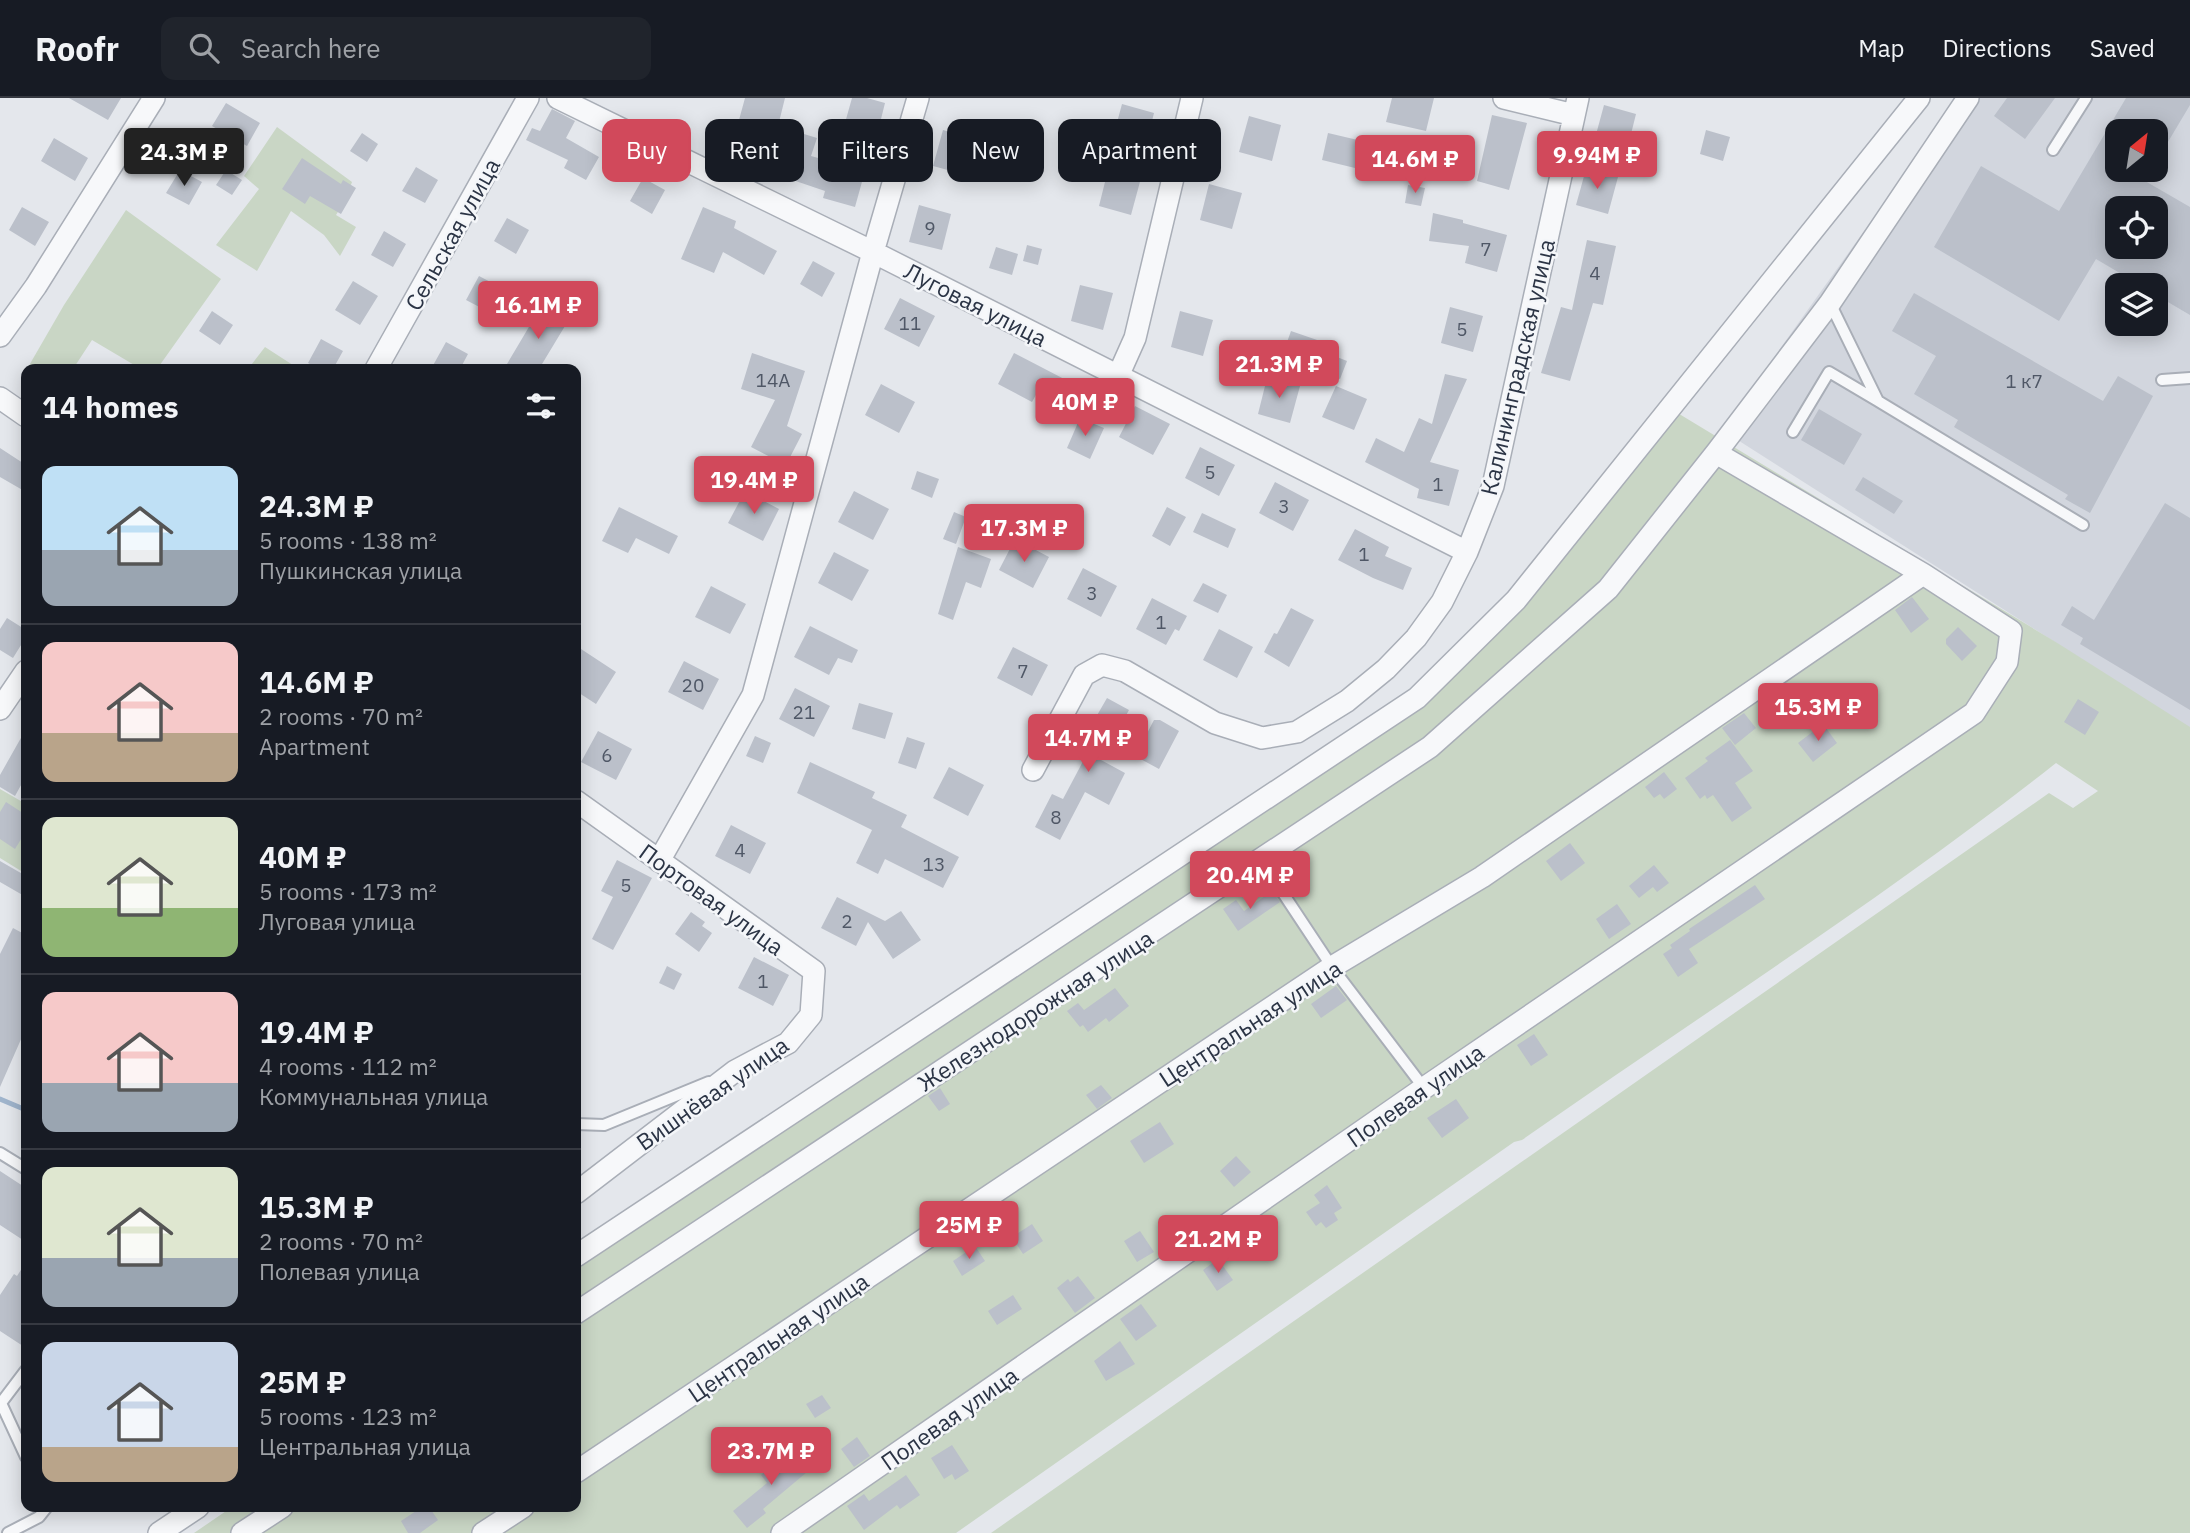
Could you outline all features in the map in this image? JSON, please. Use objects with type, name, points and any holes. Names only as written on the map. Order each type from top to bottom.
[{"type":"street","points":[[0,336],[36,286],[154,98]]},
{"type":"street","name":"Сельская улица","points":[[379,364],[528,98]]},
{"type":"street","name":"Луговая улица","points":[[558,98],[873,252],[1467,552]]},
{"type":"street","points":[[659,861],[753,695],[873,252],[918,98]]},
{"type":"street","points":[[1118,376],[1135,338],[1192,98]]},
{"type":"street","points":[[1504,98],[1576,107]]},
{"type":"street","points":[[581,1253],[1417,698],[1516,600],[1919,98]]},
{"type":"street","name":"Железнодорожная улица","points":[[581,1310],[1430,747],[1516,673],[1608,589],[1716,453],[1830,303],[1968,98]]},
{"type":"street","name":"Калининградская улица","points":[[1033,770],[1084,675],[1102,665],[1125,671],[1215,723],[1262,738],[1297,732],[1348,701],[1386,669],[1416,638],[1442,602],[1467,552],[1493,486],[1576,107]]},
{"type":"street","points":[[0,398],[21,413]]},
{"type":"street","points":[[1716,453],[1923,574]]},
{"type":"street","name":"Полевая улица","points":[[782,1533],[1424,1088],[1974,713],[2007,662],[2011,631],[1923,574]]},
{"type":"street","name":"Центральная улица","points":[[581,1469],[1332,967],[1482,877],[1923,574]]},
{"type":"street","points":[[0,709],[21,678]]},
{"type":"street","name":"Портовая улица","points":[[581,805],[814,971],[811,1015]]},
{"type":"street","name":"Вишнёвая улица","points":[[581,1189],[734,1072],[788,1043],[811,1015]]},
{"type":"street","points":[[159,1533],[190,1512]]},
{"type":"street","points":[[242,1533],[274,1512]]},
{"type":"street","points":[[484,1533],[516,1512]]},
{"type":"lane","points":[[2053,150],[2086,98]]},
{"type":"lane","points":[[1830,303],[1878,401]]},
{"type":"lane","points":[[1793,432],[1829,372],[2083,525]]},
{"type":"lane","points":[[2162,380],[2190,378]]},
{"type":"lane","points":[[1261,860],[1332,967],[1424,1088]]},
{"type":"lane","points":[[581,1124],[604,1125],[734,1072]]},
{"type":"lane","points":[[0,1153],[21,1166]]},
{"type":"lane","points":[[21,1377],[1,1403],[21,1446]]},
{"type":"lane","points":[[8,1533],[39,1517],[43,1512]]},
{"type":"shaded area","points":[[1959,98],[2190,98],[2190,728],[1722,430]]},
{"type":"green space","points":[[277,127],[352,182],[336,215],[356,227],[340,256],[324,235],[291,211],[257,271],[216,245],[259,189],[244,176]]},
{"type":"green space","points":[[126,210],[221,279],[161,364],[133,364],[92,340],[76,364],[30,364],[64,305]]},
{"type":"green space","points":[[265,347],[291,364],[252,364]]},
{"type":"green space","points":[[1671,409],[2059,644],[2190,727],[2190,1533],[991,1533],[2049,793],[2073,808],[2098,791],[2056,763],[1859,909],[1522,1140],[1514,1142],[956,1533],[194,1533],[225,1512],[581,1512],[581,1260],[1369,724],[1444,662],[1528,579]]},
{"type":"green space","points":[[0,789],[21,801],[21,871],[0,858]]},
{"type":"building","points":[[69,98],[121,98],[108,120]]},
{"type":"building","points":[[745,98],[785,98],[780,119],[739,119]]},
{"type":"building","points":[[852,98],[867,98],[885,103],[881,119],[846,119]]},
{"type":"building","points":[[1392,98],[1434,98],[1426,131],[1386,122]]},
{"type":"building","points":[[2007,98],[2055,98],[2025,139],[1994,116]]},
{"type":"building","points":[[2126,98],[2190,98],[2190,105],[2168,142],[2168,119],[2114,119]]},
{"type":"building","points":[[226,103],[260,123],[247,146],[212,126]]},
{"type":"building","points":[[1122,104],[1154,113],[1152,119],[1118,119]]},
{"type":"building","points":[[1604,105],[1636,114],[1627,150],[1594,142]]},
{"type":"building","points":[[552,109],[575,121],[566,138],[599,157],[586,180],[564,168],[568,160],[526,140],[532,128],[540,131]]},
{"type":"building","points":[[1492,115],[1527,123],[1509,190],[1477,181]]},
{"type":"building","points":[[1249,116],[1281,125],[1272,161],[1239,152]]},
{"type":"building","points":[[167,130],[186,142],[179,154],[160,142]]},
{"type":"building","points":[[943,130],[947,131],[947,170],[933,166]]},
{"type":"building","points":[[1706,130],[1730,137],[1723,161],[1700,154]]},
{"type":"building","points":[[362,133],[378,144],[367,162],[350,151]]},
{"type":"building","points":[[1328,133],[1362,141],[1355,168],[1322,160]]},
{"type":"building","points":[[2105,133],[2105,182],[2147,182],[2190,207],[2190,315],[2168,302],[2168,273],[2120,273],[2096,259],[2059,321],[1934,247],[1981,166],[2059,211]]},
{"type":"building","points":[[804,134],[817,138],[811,156],[818,158],[818,182],[862,182],[855,207],[823,198],[825,191],[799,182],[804,182]]},
{"type":"building","points":[[54,138],[88,158],[75,181],[41,161]]},
{"type":"building","points":[[1632,151],[1650,158],[1645,174],[1626,167]]},
{"type":"building","points":[[302,158],[341,184],[343,180],[356,188],[341,214],[310,196],[305,204],[282,189]]},
{"type":"building","points":[[416,167],[438,180],[425,203],[402,191]]},
{"type":"building","points":[[1586,169],[1618,177],[1608,214],[1576,205]]},
{"type":"building","points":[[180,170],[202,182],[189,205],[166,193]]},
{"type":"building","points":[[226,170],[242,180],[232,195],[216,185]]},
{"type":"building","points":[[641,182],[650,182],[665,190],[652,214],[630,201]]},
{"type":"building","points":[[1105,182],[1140,182],[1131,215],[1099,206]]},
{"type":"building","points":[[1209,184],[1242,193],[1232,229],[1200,220]]},
{"type":"building","points":[[1408,185],[1425,188],[1421,206],[1405,203]]},
{"type":"building","points":[[919,205],[951,214],[942,250],[909,242]]},
{"type":"building","points":[[22,207],[49,222],[35,246],[9,230]]},
{"type":"building","points":[[703,207],[736,221],[734,228],[777,251],[764,275],[723,252],[714,273],[681,259]]},
{"type":"building","points":[[1433,213],[1507,235],[1497,272],[1465,263],[1469,246],[1429,241]]},
{"type":"building","points":[[507,218],[529,230],[516,254],[494,241]]},
{"type":"building","points":[[384,231],[406,244],[393,267],[371,255]]},
{"type":"building","points":[[1587,240],[1616,246],[1603,305],[1593,303],[1570,381],[1541,373],[1561,307],[1572,310]]},
{"type":"building","points":[[1027,245],[1042,249],[1038,265],[1023,261]]},
{"type":"building","points":[[996,247],[1018,254],[1012,275],[989,268]]},
{"type":"building","points":[[813,261],[835,273],[822,297],[800,284]]},
{"type":"building","points":[[479,276],[502,288],[489,312],[466,300]]},
{"type":"building","points":[[353,281],[378,296],[360,325],[335,310]]},
{"type":"building","points":[[1080,285],[1113,293],[1103,330],[1071,321]]},
{"type":"building","points":[[1914,293],[2103,401],[2118,376],[2153,396],[2090,513],[2065,499],[2068,495],[1954,427],[1958,420],[1914,394],[1936,356],[1892,331]]},
{"type":"building","points":[[900,298],[935,316],[919,347],[884,329]]},
{"type":"building","points":[[542,305],[568,321],[542,364],[507,364]]},
{"type":"building","points":[[1450,307],[1483,316],[1473,352],[1441,343]]},
{"type":"building","points":[[212,311],[233,325],[220,345],[199,331]]},
{"type":"building","points":[[1180,311],[1213,320],[1203,356],[1171,347]]},
{"type":"building","points":[[1291,331],[1320,341],[1316,355],[1286,345]]},
{"type":"building","points":[[321,339],[343,351],[336,364],[308,363]]},
{"type":"building","points":[[446,342],[468,354],[463,364],[434,364]]},
{"type":"building","points":[[752,353],[805,371],[787,426],[802,434],[786,465],[751,447],[775,400],[741,389]]},
{"type":"building","points":[[1014,353],[1093,391],[1082,414],[1037,393],[1032,402],[998,384]]},
{"type":"building","points":[[1327,353],[1347,361],[1340,379],[1320,370]]},
{"type":"building","points":[[1445,374],[1467,379],[1430,462],[1459,470],[1449,506],[1417,498],[1419,489],[1365,462],[1376,438],[1404,452],[1419,418],[1432,424]]},
{"type":"building","points":[[1267,378],[1300,386],[1290,423],[1258,414]]},
{"type":"building","points":[[881,384],[915,402],[899,433],[865,415]]},
{"type":"building","points":[[1336,386],[1367,399],[1354,430],[1322,417]]},
{"type":"building","points":[[1135,406],[1170,424],[1153,455],[1119,437]]},
{"type":"building","points":[[1819,409],[1862,434],[1844,465],[1801,440]]},
{"type":"building","points":[[1080,418],[1104,428],[1090,459],[1067,448]]},
{"type":"building","points":[[1200,447],[1235,465],[1219,496],[1185,478]]},
{"type":"building","points":[[0,448],[21,462],[21,489],[0,477]]},
{"type":"building","points":[[917,471],[939,479],[932,498],[911,489]]},
{"type":"building","points":[[1863,477],[1903,501],[1894,514],[1855,490]]},
{"type":"building","points":[[1275,482],[1309,500],[1293,531],[1259,513]]},
{"type":"building","points":[[745,491],[779,509],[763,541],[728,523]]},
{"type":"building","points":[[854,491],[889,509],[873,540],[838,522]]},
{"type":"building","points":[[2165,503],[2190,518],[2190,710],[2080,644],[2083,638],[2061,625],[2072,606],[2094,620]]},
{"type":"building","points":[[619,507],[678,536],[669,554],[636,538],[628,553],[602,541]]},
{"type":"building","points":[[1167,507],[1186,517],[1170,546],[1152,536]]},
{"type":"building","points":[[954,512],[966,517],[956,544],[943,539]]},
{"type":"building","points":[[1202,513],[1236,529],[1228,548],[1193,532]]},
{"type":"building","points":[[1355,529],[1389,547],[1385,556],[1412,568],[1403,590],[1338,560]]},
{"type":"building","points":[[1015,539],[1049,557],[1033,588],[999,570]]},
{"type":"building","points":[[958,547],[991,559],[981,588],[966,582],[953,620],[938,614]]},
{"type":"building","points":[[834,552],[869,570],[852,601],[818,583]]},
{"type":"building","points":[[1083,568],[1117,586],[1101,617],[1067,599]]},
{"type":"building","points":[[1203,583],[1227,595],[1218,613],[1193,601]]},
{"type":"building","points":[[711,586],[746,604],[730,634],[695,617]]},
{"type":"building","points":[[1912,597],[1929,619],[1911,633],[1895,610]]},
{"type":"building","points":[[1152,598],[1187,616],[1179,631],[1175,629],[1166,645],[1136,629]]},
{"type":"building","points":[[1291,608],[1314,620],[1289,667],[1264,652]]},
{"type":"building","points":[[7,618],[21,627],[21,645],[13,658],[0,650],[0,629]]},
{"type":"building","points":[[810,626],[858,650],[852,663],[838,658],[829,675],[794,657]]},
{"type":"building","points":[[1958,627],[1977,646],[1962,661],[1946,644],[1946,639]]},
{"type":"building","points":[[1219,629],[1253,647],[1237,678],[1203,660]]},
{"type":"building","points":[[1013,647],[1048,665],[1032,696],[997,678]]},
{"type":"building","points":[[581,649],[616,672],[596,704],[581,694]]},
{"type":"building","points":[[684,661],[719,679],[703,710],[668,692]]},
{"type":"building","points":[[795,688],[830,706],[814,737],[779,719]]},
{"type":"building","points":[[1107,698],[1129,710],[1101,760],[1125,773],[1109,805],[1085,792],[1060,840],[1035,827],[1052,794],[1063,799],[1097,735],[1088,731]]},
{"type":"building","points":[[2078,699],[2099,712],[2085,735],[2064,722]]},
{"type":"building","points":[[859,703],[893,713],[885,739],[852,729]]},
{"type":"building","points":[[1744,713],[1756,728],[1735,745],[1722,728]]},
{"type":"building","points":[[1154,720],[1160,720],[1179,731],[1159,769],[1135,756]]},
{"type":"building","points":[[1823,724],[1837,743],[1813,762],[1798,743]]},
{"type":"building","points":[[598,731],[632,749],[616,780],[581,762]]},
{"type":"building","points":[[755,736],[771,743],[763,763],[746,756]]},
{"type":"building","points":[[907,737],[925,743],[916,769],[898,763]]},
{"type":"building","points":[[21,738],[21,785],[15,796],[0,787],[0,775]]},
{"type":"building","points":[[1730,740],[1753,771],[1735,783],[1752,808],[1732,822],[1713,795],[1707,799],[1705,795],[1700,799],[1685,778],[1708,761],[1705,758]]},
{"type":"building","points":[[810,762],[875,792],[872,798],[907,815],[901,827],[959,857],[943,888],[885,859],[878,874],[856,863],[872,830],[797,793]]},
{"type":"building","points":[[949,767],[984,785],[968,816],[933,798]]},
{"type":"building","points":[[1664,772],[1677,789],[1664,799],[1660,794],[1654,798],[1645,787]]},
{"type":"building","points":[[6,802],[21,812],[21,839],[15,849],[0,839],[0,812]]},
{"type":"building","points":[[731,825],[766,843],[750,874],[715,856]]},
{"type":"building","points":[[1570,843],[1585,863],[1561,881],[1546,861]]},
{"type":"building","points":[[617,860],[652,878],[613,950],[592,939],[613,897],[601,891]]},
{"type":"building","points":[[0,861],[21,873],[21,894],[0,882]]},
{"type":"building","points":[[1654,865],[1669,883],[1657,892],[1653,887],[1639,898],[1629,886]]},
{"type":"building","points":[[1755,885],[1765,899],[1689,949],[1698,963],[1678,977],[1663,954],[1672,948],[1670,945],[1690,931],[1689,929]]},
{"type":"building","points":[[1272,891],[1280,902],[1238,931],[1223,909],[1236,900],[1244,911]]},
{"type":"building","points":[[837,897],[885,921],[901,911],[921,940],[893,959],[868,922],[856,946],[821,928]]},
{"type":"building","points":[[1617,904],[1631,924],[1609,939],[1596,919]]},
{"type":"building","points":[[691,912],[705,922],[702,926],[712,933],[699,952],[675,934]]},
{"type":"building","points":[[13,928],[21,932],[21,1039],[0,1087],[0,954]]},
{"type":"building","points":[[754,957],[789,975],[773,1006],[738,988]]},
{"type":"building","points":[[667,966],[682,974],[674,990],[659,983]]},
{"type":"building","points":[[1336,986],[1347,1000],[1321,1018],[1311,1004]]},
{"type":"building","points":[[1115,988],[1129,1006],[1109,1022],[1106,1018],[1088,1032],[1083,1025],[1080,1027],[1067,1011],[1078,1003],[1084,1010]]},
{"type":"building","points":[[1534,1034],[1548,1055],[1531,1066],[1517,1045]]},
{"type":"building","points":[[1101,1085],[1112,1098],[1097,1109],[1086,1095]]},
{"type":"building","points":[[940,1088],[950,1104],[939,1111],[928,1096]]},
{"type":"building","points":[[1456,1099],[1469,1118],[1442,1138],[1427,1118]]},
{"type":"building","points":[[1160,1122],[1174,1144],[1144,1163],[1130,1141]]},
{"type":"building","points":[[1236,1156],[1251,1172],[1234,1187],[1220,1171]]},
{"type":"building","points":[[0,1171],[21,1185],[21,1239],[0,1225]]},
{"type":"building","points":[[1327,1185],[1342,1208],[1334,1213],[1338,1220],[1326,1228],[1321,1222],[1316,1226],[1306,1212],[1320,1203],[1314,1195]]},
{"type":"building","points":[[1032,1224],[1043,1241],[1023,1254],[1012,1237]]},
{"type":"building","points":[[1140,1231],[1154,1252],[1137,1262],[1124,1241]]},
{"type":"building","points":[[975,1246],[985,1261],[962,1276],[953,1261]]},
{"type":"building","points":[[1218,1259],[1233,1280],[1217,1291],[1203,1270]]},
{"type":"building","points":[[21,1270],[21,1345],[0,1331],[0,1295],[14,1274],[17,1276]]},
{"type":"building","points":[[1078,1276],[1095,1298],[1075,1313],[1057,1288],[1068,1279],[1070,1282]]},
{"type":"building","points":[[1013,1295],[1022,1309],[997,1325],[988,1311]]},
{"type":"building","points":[[1141,1304],[1157,1326],[1136,1341],[1120,1319]]},
{"type":"building","points":[[1120,1341],[1135,1364],[1106,1381],[1094,1361]]},
{"type":"building","points":[[822,1395],[831,1408],[815,1418],[806,1404]]},
{"type":"building","points":[[857,1437],[870,1456],[854,1467],[841,1449]]},
{"type":"building","points":[[952,1445],[969,1471],[955,1480],[952,1474],[944,1479],[931,1458]]},
{"type":"building","points":[[787,1448],[807,1472],[763,1509],[766,1513],[747,1528],[733,1511],[767,1483],[761,1475],[772,1466],[769,1463]]},
{"type":"building","points":[[906,1475],[920,1495],[900,1509],[897,1505],[864,1530],[847,1506],[864,1494],[869,1501]]},
{"type":"building","points":[[414,1512],[432,1512],[438,1520],[420,1533],[408,1533],[401,1521]]},
{"type":"waterway","points":[[0,1099],[21,1108]]}]
